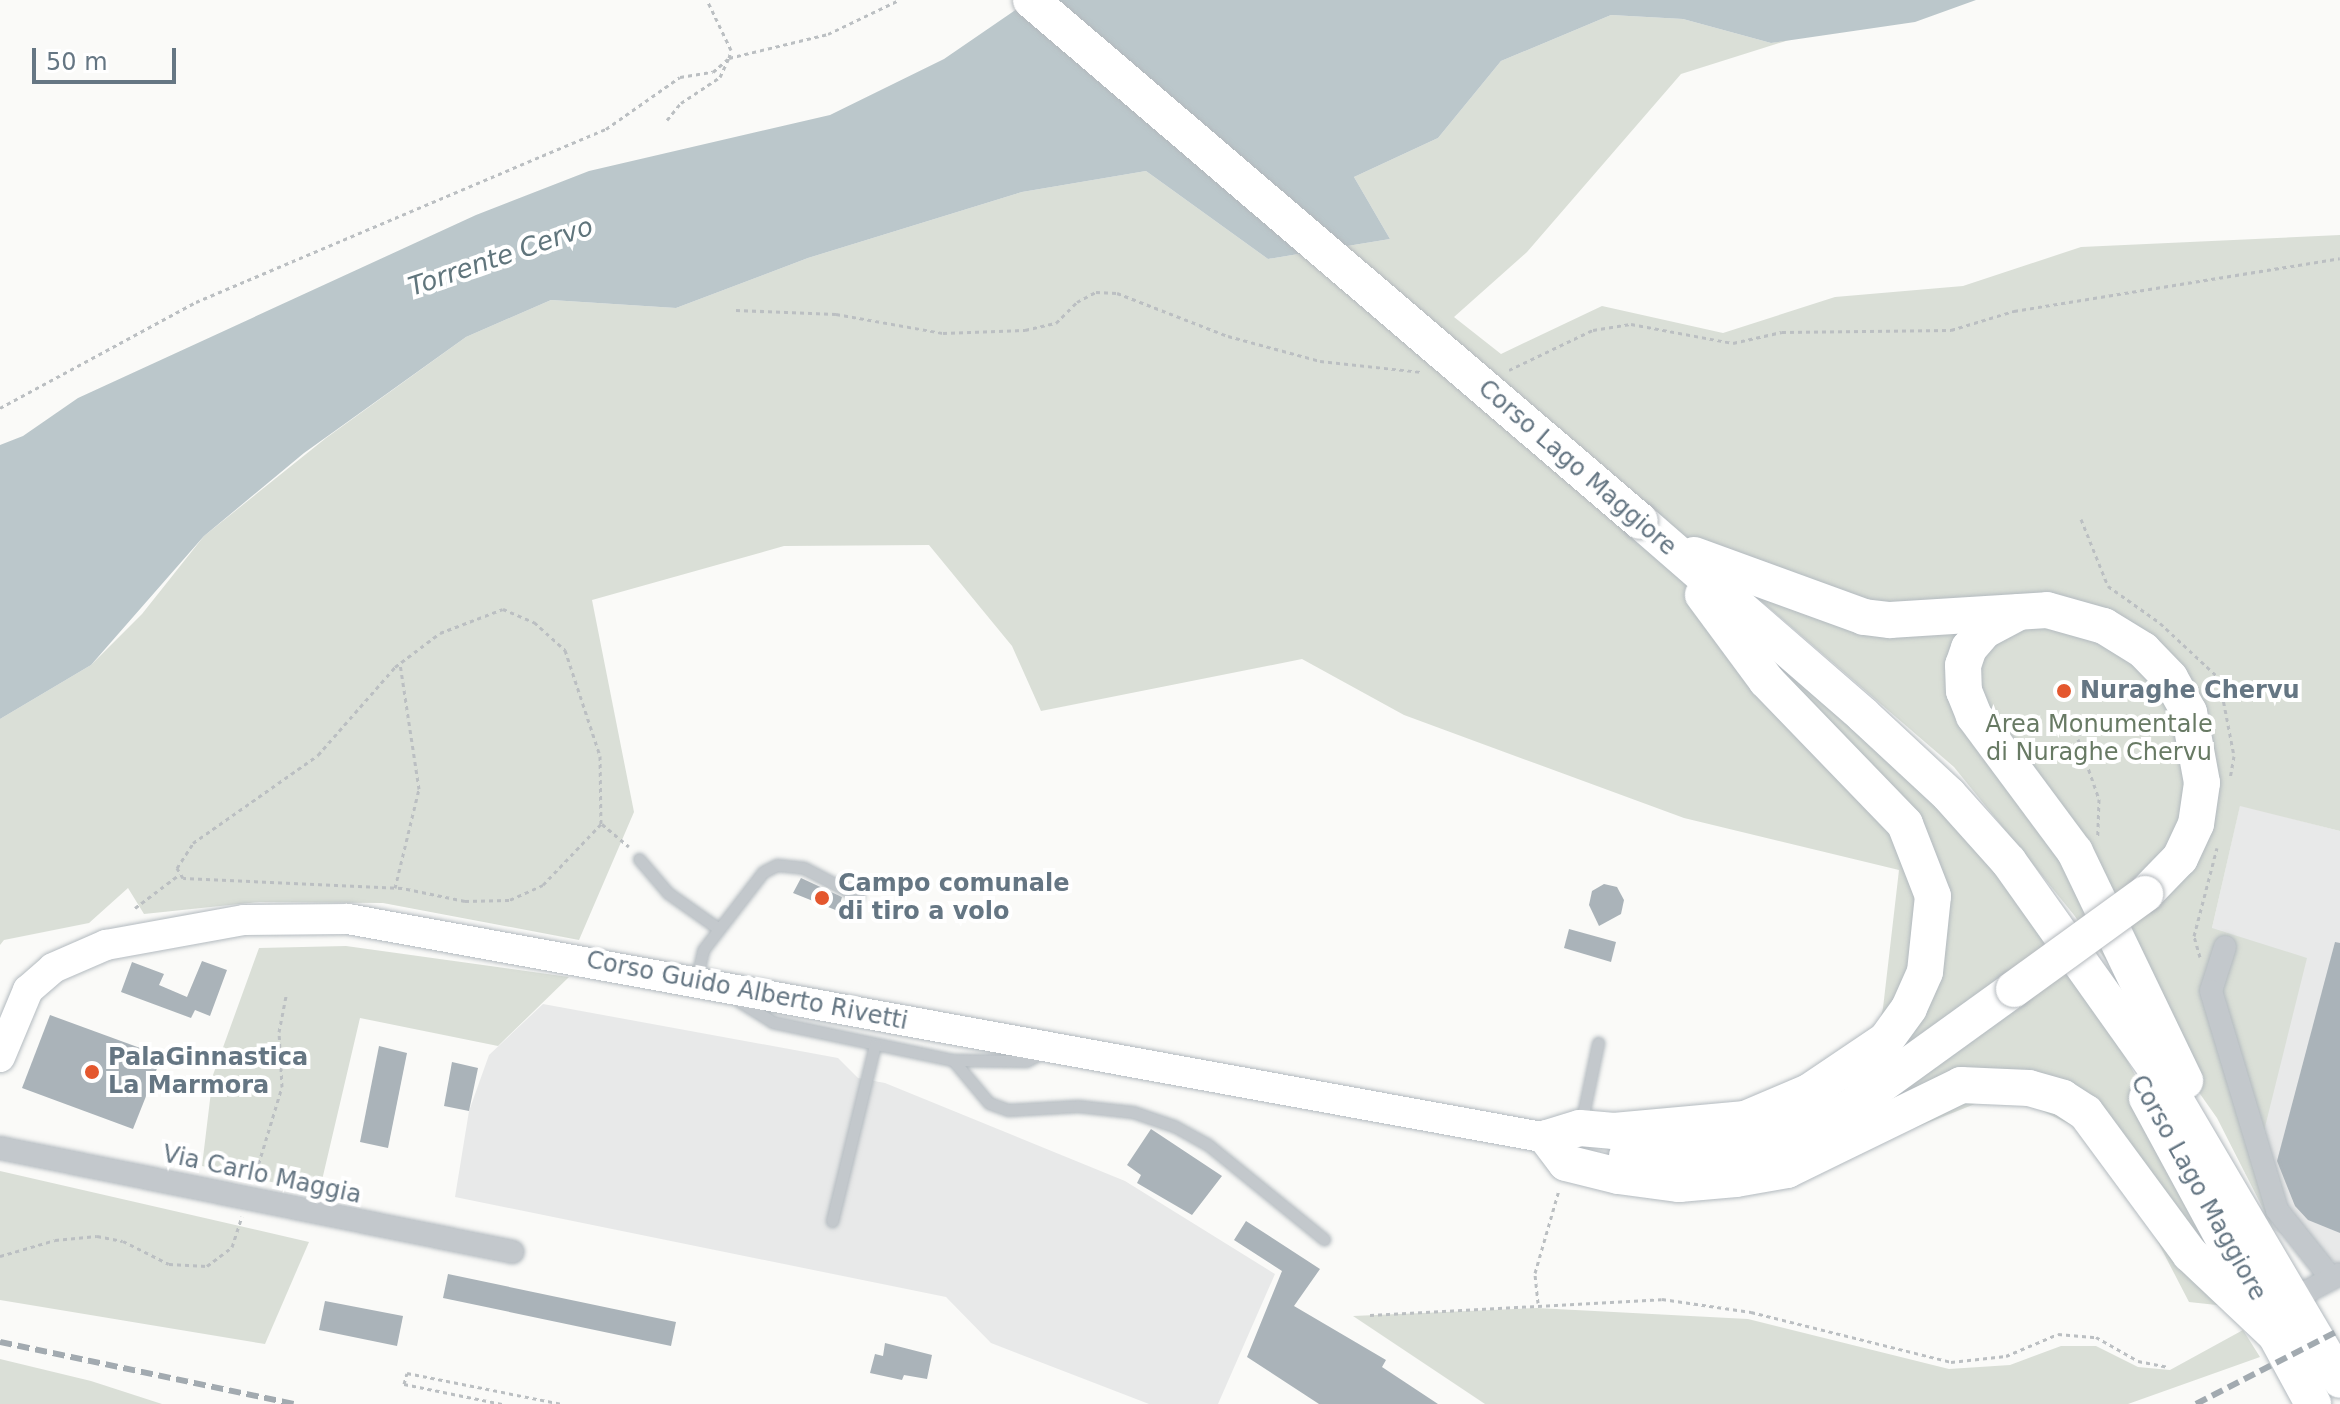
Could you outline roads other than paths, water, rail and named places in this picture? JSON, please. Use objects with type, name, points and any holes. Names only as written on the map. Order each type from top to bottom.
[{"type":"highway","name":"Corso Lago Maggiore","points":[[1031,0],[1661,540],[1949,795],[2009,862],[2088,969],[2230,1189],[2291,1300],[2340,1380]]},
{"type":"highway","points":[[1564,1143],[1638,1159],[1693,1158],[1752,1149],[1802,1133],[1849,1108],[2145,894],[2180,858],[2196,824],[2202,783],[2189,712],[2170,678],[2143,650],[2104,626],[2066,613],[2026,609],[1890,620],[1864,617],[1661,540]]},
{"type":"highway","points":[[1564,1143],[1614,1131],[1745,1119],[1809,1092],[1886,1040],[1909,1008],[1925,972],[1930,942],[1933,896],[1905,824],[1766,680],[1661,540]]},
{"type":"highway","points":[[2026,609],[1984,631],[1969,648],[1963,665],[1964,691],[1974,716],[2049,812],[2087,875],[2189,1089],[2230,1189]]},
{"type":"highway","name":"Corso Lago Maggiore","points":[[2088,969],[2143,1090],[2313,1404]]},
{"type":"highway","points":[[1564,1143],[1679,1184],[1736,1179],[1787,1170],[1961,1085],[2029,1088],[2063,1098],[2086,1113],[2190,1254],[2281,1340]]},
{"type":"main road","name":"Corso Guido Alberto Rivetti","points":[[0,1057],[28,990],[53,968],[106,945],[244,920],[348,919],[704,982],[1564,1143]]},
{"type":"street","points":[[2225,947],[2211,991],[2277,1210],[2336,1276],[2291,1300]]},
{"type":"street","name":"Via Carlo Maggia","points":[[0,1148],[513,1252]]},
{"type":"lane","points":[[639,859],[668,893],[719,929]]},
{"type":"lane","points":[[858,896],[804,868],[777,865],[763,872],[703,950],[704,982],[772,1022],[953,1060],[1026,1061],[1052,1048]]},
{"type":"lane","points":[[1564,1143],[1598,1043]]},
{"type":"lane","points":[[832,1221],[875,1045]]},
{"type":"lane","points":[[953,1060],[989,1103],[1008,1110],[1078,1106],[1133,1112],[1174,1126],[1207,1144],[1324,1239]]},
{"type":"water","name":"Torrente Cervo","points":[[1030,0],[1976,0],[1915,22],[1771,43],[1683,19],[1611,15],[1501,61],[1438,138],[1354,177],[1390,239],[1268,259],[1146,171],[1022,192],[808,258],[676,308],[551,300],[466,337],[304,453],[204,536],[91,665],[0,719],[0,445],[23,436],[78,398],[476,215],[589,171],[830,115],[944,59]]},
{"type":"railway","points":[[2196,1404],[2340,1330]]},
{"type":"railway","points":[[0,1342],[294,1404]]},
{"type":"place","name":"Nuraghe Chervu","points":[[2064,691]]},
{"type":"place","name":"Campo comunale di tiro a volo","points":[[822,898]]},
{"type":"place","name":"PalaGinnastica La Marmora","points":[[92,1072]]},
{"type":"park label","name":"Area Monumentale di Nuraghe Chervu","points":[[2099,739]]}]
